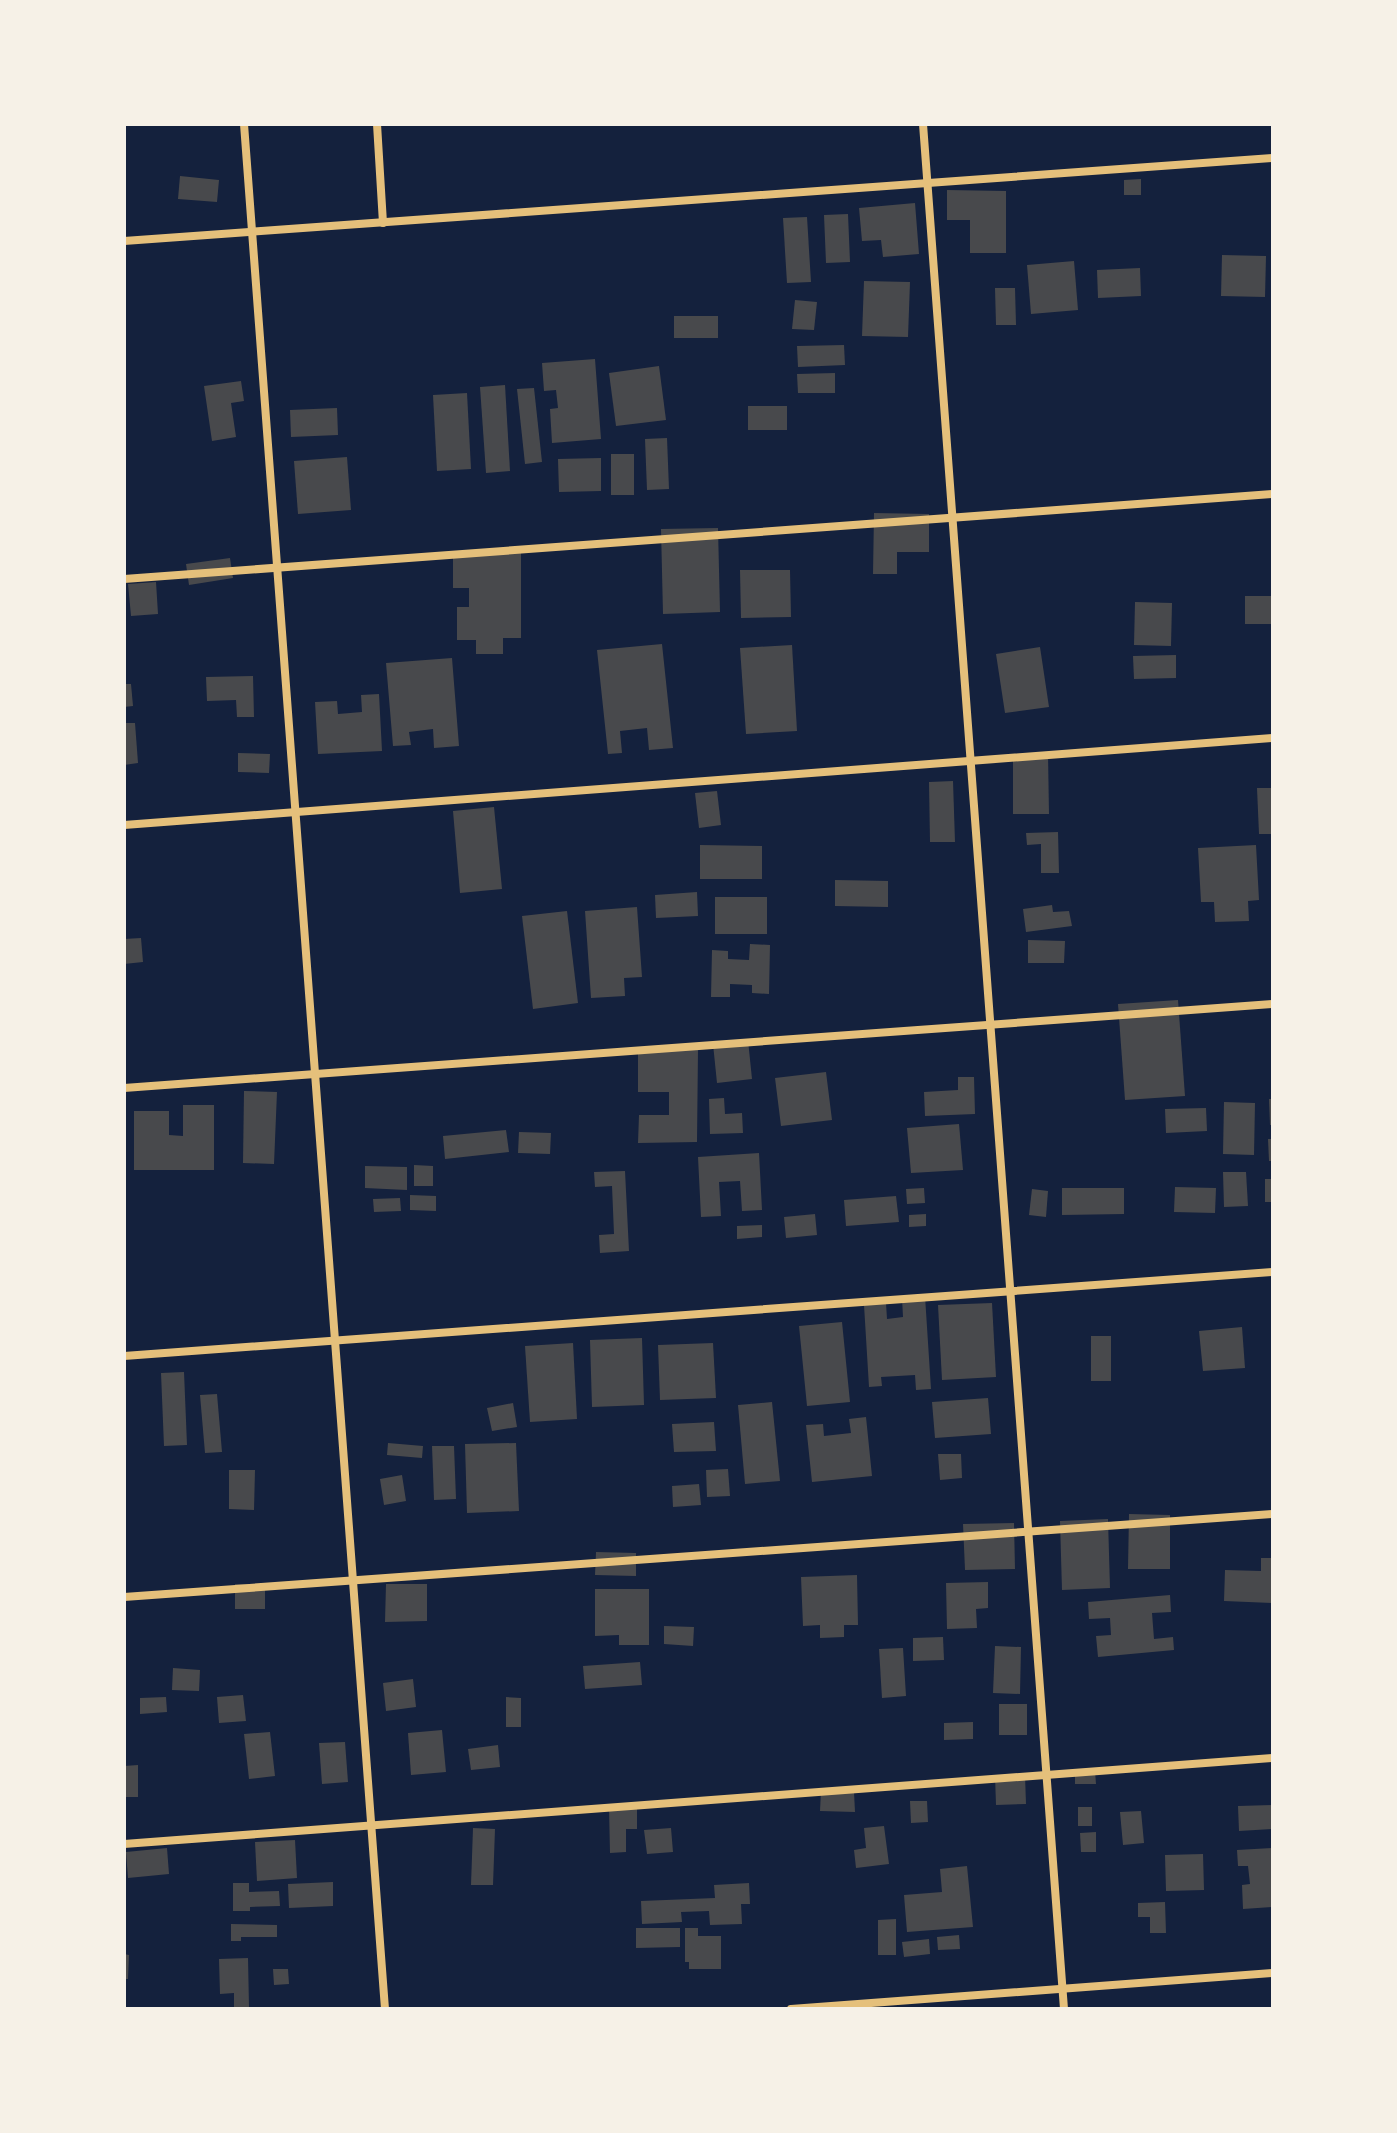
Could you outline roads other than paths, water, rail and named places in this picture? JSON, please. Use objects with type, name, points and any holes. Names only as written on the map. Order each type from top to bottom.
[{"type":"street","points":[[244,124],[385,2009]]},
{"type":"street","points":[[377,124],[383,223]]},
{"type":"street","points":[[923,124],[1064,2009]]},
{"type":"street","points":[[124,241],[1273,158]]},
{"type":"street","points":[[124,579],[1273,494]]},
{"type":"street","points":[[124,825],[1273,738]]},
{"type":"street","points":[[124,1088],[1273,1004]]},
{"type":"street","points":[[124,1356],[1273,1272]]},
{"type":"street","points":[[124,1597],[1273,1514]]},
{"type":"street","points":[[124,1844],[1273,1758]]},
{"type":"street","points":[[791,2009],[1273,1973]]}]
